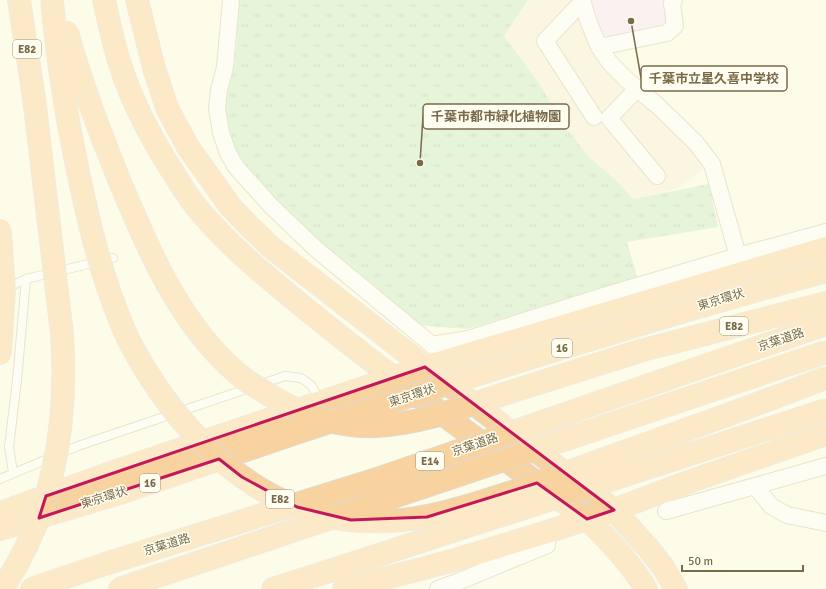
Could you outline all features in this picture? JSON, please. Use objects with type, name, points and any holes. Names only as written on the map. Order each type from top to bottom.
[{"type":"highway","name":"E82","points":[[2,589],[15,570],[30,542],[50,483],[60,434],[64,368],[62,334],[34,98],[19,0]]},
{"type":"highway","name":"E82","points":[[52,0],[56,41],[72,148],[105,282],[126,334],[149,375],[169,404],[202,443],[242,477],[268,493],[297,507],[326,516],[352,520],[389,521],[427,517],[481,502],[560,475],[826,378]]},
{"type":"highway","name":"E82","points":[[58,0],[75,62],[101,136],[146,245],[180,305],[198,332],[217,355],[238,374],[282,402],[302,412],[349,425],[374,426],[398,424],[448,414],[509,392],[643,350],[826,303]]},
{"type":"highway","points":[[104,0],[120,65],[141,117],[169,166],[197,208],[258,270],[393,378],[586,519],[608,539],[623,556],[646,589]]},
{"type":"highway","points":[[137,0],[154,68],[167,108],[188,147],[230,206],[272,248],[425,367],[614,510],[663,567],[676,589]]},
{"type":"highway","points":[[0,230],[4,290],[0,354]]},
{"type":"highway","points":[[0,514],[116,471],[425,367],[826,248]]},
{"type":"highway","name":"東京環状","points":[[0,529],[123,492],[299,432],[543,353],[826,270]]},
{"type":"highway","name":"京葉道路","points":[[31,589],[105,564],[377,479],[826,324]]},
{"type":"highway","name":"京葉道路","points":[[119,589],[826,352]]},
{"type":"highway","points":[[273,589],[826,410]]},
{"type":"highway","points":[[344,589],[455,560],[547,532],[614,510],[677,486],[826,434]]},
{"type":"street","points":[[231,0],[225,67],[219,90],[217,109],[221,133],[236,167],[271,206],[316,249],[432,345],[468,339],[603,296],[738,256],[826,232]]},
{"type":"street","points":[[600,47],[667,33],[675,26],[672,3],[674,0]]},
{"type":"street","points":[[582,1],[589,23],[610,64],[658,106],[696,143],[712,164],[738,256]]},
{"type":"street","points":[[582,1],[545,42],[594,117]]},
{"type":"street","points":[[637,89],[609,118],[657,176]]},
{"type":"street","points":[[802,238],[806,229],[826,221]]},
{"type":"street","points":[[425,367],[432,345]]},
{"type":"street","points":[[666,510],[826,466]]},
{"type":"street","points":[[755,486],[771,506],[787,515],[826,523]]},
{"type":"street","points":[[438,589],[461,585],[547,545],[547,532]]},
{"type":"lane","points":[[0,292],[26,279],[113,258]]},
{"type":"lane","points":[[13,472],[9,447],[17,380],[26,279]]},
{"type":"lane","points":[[0,479],[13,472],[78,446],[285,376],[301,378],[311,385],[322,402]]},
{"type":"highlighted area","points":[[425,367],[614,510],[587,519],[537,483],[427,517],[351,520],[297,507],[242,477],[219,459],[39,518],[46,496]]},
{"type":"shaded area","points":[[529,0],[573,0],[623,87],[680,137],[701,162],[704,168],[679,188],[633,199],[619,183],[590,158],[562,123],[541,86],[504,36]]},
{"type":"shaded area","points":[[587,0],[667,0],[670,17],[663,24],[608,38],[599,30]]},
{"type":"green space","points":[[239,0],[528,0],[504,36],[541,86],[562,123],[590,158],[619,183],[633,199],[709,184],[718,227],[627,242],[638,279],[467,329],[415,325],[303,227],[245,169],[226,126],[225,105],[235,62]]},
{"type":"place","name":"千葉市立星久喜中学校","points":[[631,21]]},
{"type":"place","name":"千葉市都市緑化植物園","points":[[420,163]]}]
